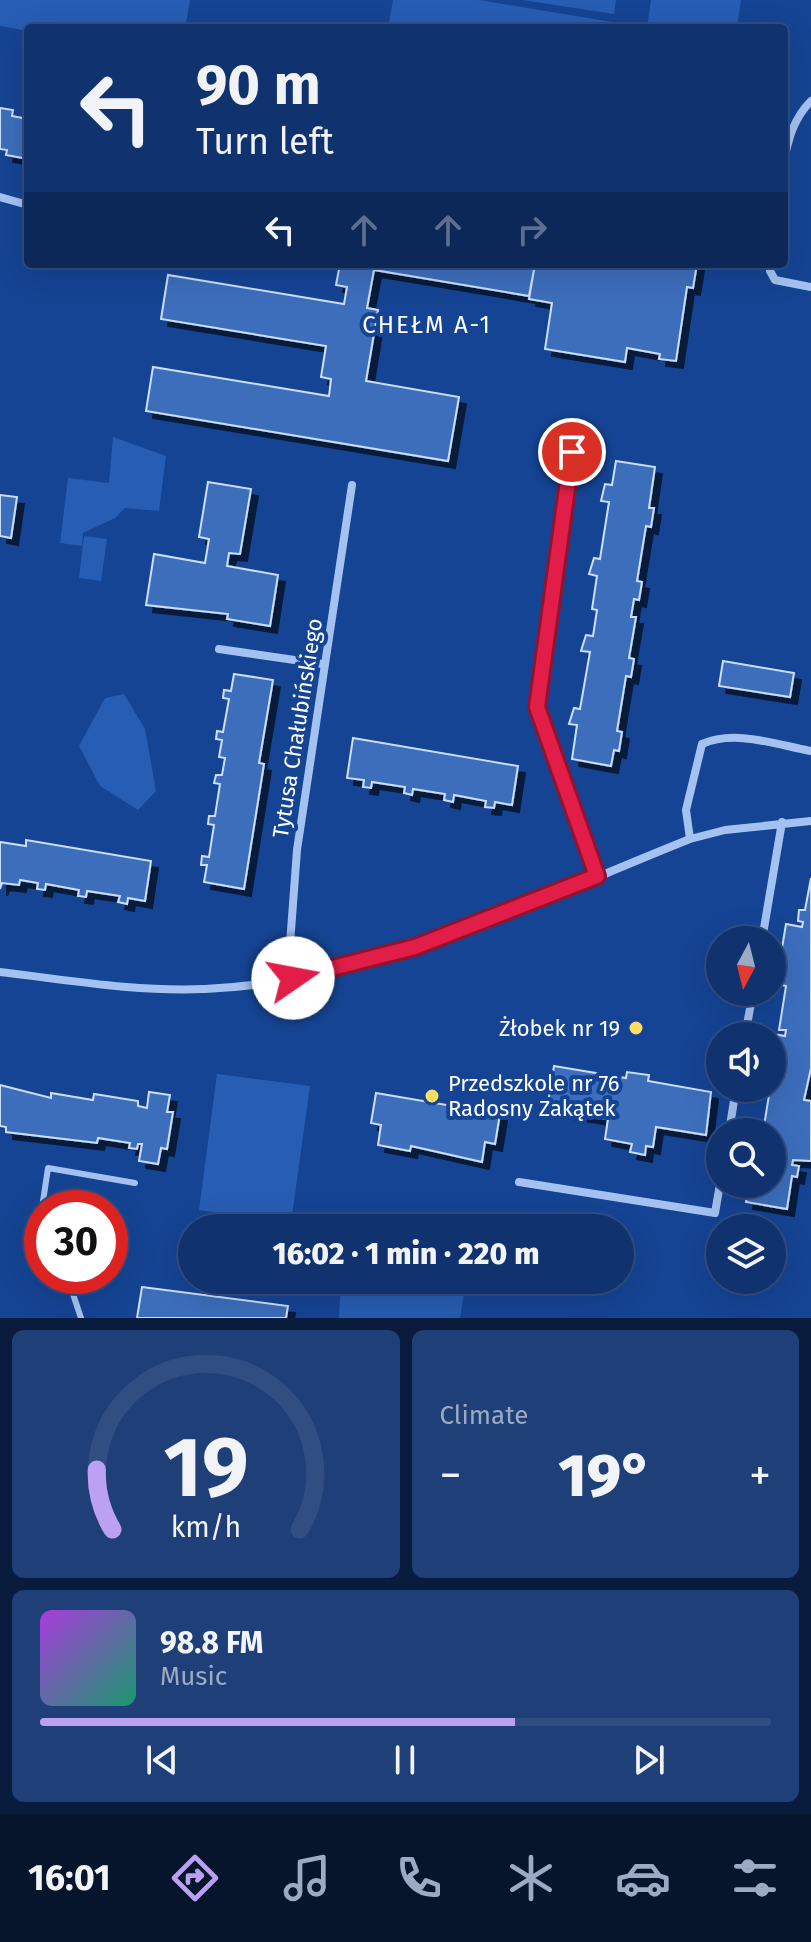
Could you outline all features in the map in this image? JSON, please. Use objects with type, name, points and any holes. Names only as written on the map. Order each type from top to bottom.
[{"type":"street","points":[[788,138],[811,101]]},
{"type":"street","points":[[0,197],[24,204]]},
{"type":"street","points":[[771,268],[775,280],[811,287]]},
{"type":"street","points":[[572,452],[537,707],[597,876]]},
{"type":"street","name":"Tytusa Chałubińskiego","points":[[293,978],[290,944],[297,850],[322,664],[352,485]]},
{"type":"street","points":[[219,649],[322,664]]},
{"type":"street","points":[[690,839],[686,810],[702,744],[717,737],[732,737],[811,751]]},
{"type":"street","points":[[0,972],[167,990],[210,989],[293,978],[415,947],[690,839],[782,822],[811,821]]},
{"type":"street","points":[[764,926],[782,822]]},
{"type":"street","points":[[519,1182],[715,1213],[718,1198]]},
{"type":"lane","points":[[45,1190],[48,1168],[135,1183]]},
{"type":"lane","points":[[73,1294],[81,1318]]},
{"type":"shaded area","points":[[0,0],[190,0],[186,24],[24,24],[24,30],[0,26]]},
{"type":"shaded area","points":[[393,0],[479,0],[612,22],[612,24],[389,24]]},
{"type":"shaded area","points":[[522,0],[616,0],[614,14]]},
{"type":"shaded area","points":[[651,0],[741,0],[738,24],[648,24]]},
{"type":"shaded area","points":[[113,437],[166,456],[159,511],[125,508],[115,518],[83,533],[82,546],[60,543],[68,478],[109,483]]},
{"type":"shaded area","points":[[84,536],[107,539],[101,581],[79,578]]},
{"type":"shaded area","points":[[124,694],[145,729],[156,791],[138,810],[100,786],[79,746],[105,698]]},
{"type":"shaded area","points":[[217,1074],[310,1086],[292,1214],[227,1214],[199,1210]]},
{"type":"shaded area","points":[[340,1294],[464,1294],[460,1318],[339,1318]]},
{"type":"building","points":[[0,108],[13,110],[12,116],[24,118],[24,158],[6,155],[7,150],[0,149]]},
{"type":"building","points":[[339,268],[534,268],[529,296],[374,270],[367,308],[378,310],[366,381],[459,397],[448,461],[146,411],[153,367],[329,396],[331,379],[321,377],[326,346],[161,319],[168,275],[344,304],[347,287],[336,285]]},
{"type":"building","points":[[534,268],[696,268],[693,288],[687,287],[676,361],[659,359],[660,354],[627,348],[625,362],[545,349],[552,303],[529,299]]},
{"type":"building","points":[[616,461],[655,467],[649,508],[654,508],[651,527],[646,526],[637,581],[642,582],[639,600],[634,599],[631,617],[636,617],[629,658],[634,659],[631,677],[626,676],[617,731],[622,732],[619,751],[614,750],[611,766],[572,759],[577,725],[569,724],[574,708],[580,709],[590,652],[581,651],[586,635],[593,636],[597,610],[592,609],[597,576],[589,574],[594,558],[600,559],[609,502],[601,501],[605,484],[612,485]]},
{"type":"building","points":[[208,482],[251,489],[240,554],[229,553],[227,566],[278,575],[270,626],[227,619],[228,614],[146,605],[154,554],[205,563],[209,539],[199,537]]},
{"type":"building","points":[[0,495],[17,497],[11,538],[0,536]]},
{"type":"building","points":[[723,661],[794,673],[790,697],[719,686]]},
{"type":"building","points":[[234,674],[273,680],[259,763],[264,764],[244,889],[204,882],[207,865],[201,865],[202,856],[209,857],[214,825],[208,824],[209,816],[215,816],[220,784],[214,783],[216,775],[222,775],[225,758],[219,757],[222,740],[216,739],[217,731],[223,732],[229,699],[223,698],[224,690],[231,691]]},
{"type":"building","points":[[353,738],[518,766],[512,805],[495,802],[494,808],[485,807],[486,801],[454,795],[453,802],[444,800],[445,794],[413,789],[412,795],[404,793],[405,787],[372,782],[371,788],[363,787],[364,780],[347,778]]},
{"type":"building","points":[[26,840],[151,861],[145,901],[128,898],[127,904],[118,902],[120,896],[87,891],[86,897],[78,896],[79,890],[46,884],[45,890],[37,889],[38,883],[20,880],[19,885],[2,883],[0,889],[0,842],[26,846]]},
{"type":"building","points":[[811,878],[811,1068],[804,1100],[811,1101],[811,1161],[793,1160],[792,1165],[799,1166],[797,1177],[792,1176],[787,1209],[746,1202],[747,1198],[786,1198],[786,1118],[765,1118],[768,1102],[786,1102],[786,1022],[780,1022],[783,1006],[786,1006],[786,926],[786,924],[802,927],[803,922],[798,921],[799,910],[805,910]]},
{"type":"building","points":[[554,1066],[626,1078],[627,1072],[649,1075],[648,1081],[706,1091],[706,1102],[710,1102],[706,1135],[656,1127],[653,1147],[646,1146],[645,1155],[630,1152],[632,1144],[605,1139],[608,1119],[547,1109]]},
{"type":"building","points":[[0,1085],[51,1098],[51,1093],[93,1100],[94,1094],[138,1101],[138,1106],[147,1108],[149,1092],[170,1095],[167,1112],[173,1112],[167,1149],[161,1148],[158,1164],[139,1161],[142,1144],[138,1144],[137,1149],[129,1148],[130,1143],[98,1138],[97,1143],[6,1132],[6,1127],[0,1126]]},
{"type":"building","points":[[376,1093],[500,1114],[495,1144],[485,1142],[482,1162],[411,1146],[410,1151],[378,1145],[381,1125],[371,1123]]},
{"type":"building","points":[[142,1287],[288,1306],[286,1318],[137,1318]]},
{"type":"place","name":"Żłobek nr 19","points":[[636,1028]]},
{"type":"place","name":"Przedszkole nr 76 Radosny Zakątek","points":[[432,1096]]},
{"type":"district","name":"CHEŁM A-1","points":[[427,325]]},
{"type":"route","points":[[293,978],[415,947],[597,876],[537,707],[572,452]]}]
